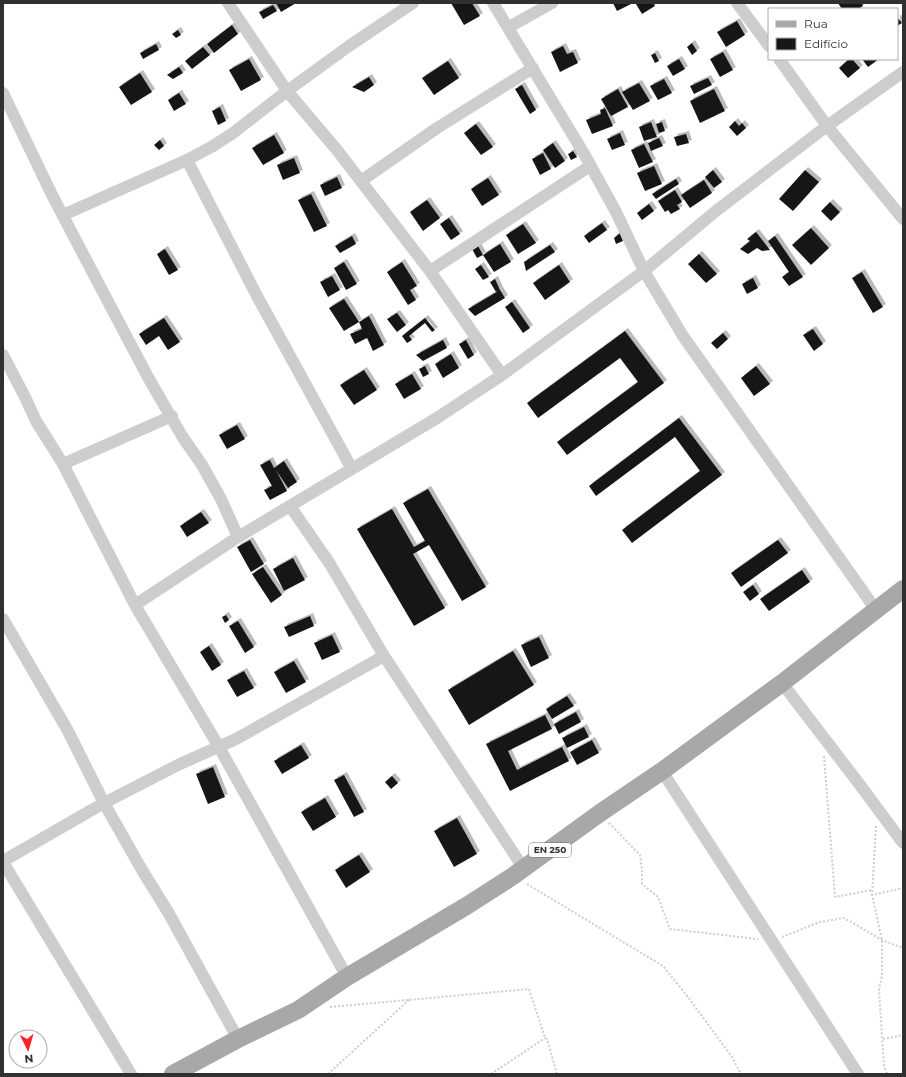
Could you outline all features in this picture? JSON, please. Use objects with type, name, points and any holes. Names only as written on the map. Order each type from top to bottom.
[{"type":"main road","name":"EN 250","points":[[173,1074],[238,1039],[298,1010],[347,977],[519,873],[600,813],[662,771],[782,683],[903,589]]},
{"type":"street","points":[[228,3],[287,91],[337,150],[430,271],[502,375]]},
{"type":"street","points":[[63,215],[186,160],[233,133],[349,46],[413,3]]},
{"type":"street","points":[[493,3],[590,166],[616,212],[644,271],[683,336],[876,610]]},
{"type":"street","points":[[508,27],[552,3]]},
{"type":"street","points":[[737,3],[768,45]]},
{"type":"street","points":[[780,60],[827,126],[903,219]]},
{"type":"street","points":[[361,181],[437,128],[533,68]]},
{"type":"street","points":[[136,605],[238,537],[437,418],[502,375],[644,271],[716,211],[827,126],[903,72]]},
{"type":"street","points":[[3,93],[63,215],[149,379],[172,416],[182,436],[202,465],[221,499],[238,537]]},
{"type":"street","points":[[186,160],[246,275],[352,469]]},
{"type":"street","points":[[430,271],[590,166]]},
{"type":"street","points":[[3,355],[36,421],[63,464],[136,605],[219,747],[347,977]]},
{"type":"street","points":[[63,464],[172,416]]},
{"type":"street","points":[[290,506],[330,564],[384,656],[519,873]]},
{"type":"street","points":[[3,619],[68,731],[104,803],[168,912],[238,1039]]},
{"type":"street","points":[[130,1074],[3,861],[104,803],[180,764],[219,747],[384,656]]},
{"type":"street","points":[[782,683],[903,843]]},
{"type":"street","points":[[662,771],[858,1074]]},
{"type":"path","points":[[822,735],[835,897],[872,889],[882,940],[882,976],[879,990],[884,1066],[887,1074]]},
{"type":"path","points":[[872,895],[877,808]]},
{"type":"path","points":[[600,813],[640,855],[642,884],[658,897],[670,929],[773,941],[820,922],[844,918],[882,940],[903,948]]},
{"type":"path","points":[[519,873],[663,966],[732,1057],[741,1074]]},
{"type":"path","points":[[872,895],[903,888]]},
{"type":"path","points":[[328,1007],[411,998],[529,989],[545,1038],[547,1039],[557,1074]]},
{"type":"path","points":[[328,1074],[411,998]]},
{"type":"path","points":[[882,1039],[903,1035]]},
{"type":"path","points":[[491,1074],[545,1038]]},
{"type":"building","points":[[276,3],[296,3],[281,12]]},
{"type":"building","points":[[451,3],[472,3],[480,16],[464,25]]},
{"type":"building","points":[[613,3],[633,3],[617,11]]},
{"type":"building","points":[[653,3],[655,6],[642,14],[636,4]]},
{"type":"building","points":[[838,3],[862,3],[863,6],[860,8],[841,8]]},
{"type":"building","points":[[273,5],[277,11],[263,19],[259,12]]},
{"type":"building","points":[[898,18],[902,23],[898,25]]},
{"type":"building","points":[[737,21],[745,35],[726,47],[717,32]]},
{"type":"building","points":[[232,25],[238,34],[214,53],[207,44]]},
{"type":"building","points":[[178,30],[181,35],[176,38],[172,34]]},
{"type":"building","points":[[692,43],[697,51],[692,55],[687,47]]},
{"type":"building","points":[[156,44],[159,50],[143,59],[140,53]]},
{"type":"building","points":[[563,46],[567,54],[573,52],[578,63],[560,72],[551,52]]},
{"type":"building","points":[[203,47],[210,55],[192,69],[185,61]]},
{"type":"building","points":[[723,52],[733,70],[720,77],[710,59]]},
{"type":"building","points":[[655,53],[659,61],[655,63],[651,55]]},
{"type":"building","points":[[249,59],[261,80],[241,91],[229,70]]},
{"type":"building","points":[[679,59],[685,69],[673,76],[667,66]]},
{"type":"building","points":[[848,60],[853,60],[860,68],[848,78],[839,68]]},
{"type":"building","points":[[863,60],[878,60],[868,67]]},
{"type":"building","points":[[448,61],[459,78],[434,95],[422,78]]},
{"type":"building","points":[[179,67],[183,73],[173,79],[167,75]]},
{"type":"building","points":[[140,73],[152,92],[131,105],[119,87]]},
{"type":"building","points":[[369,77],[374,85],[364,92],[352,87]]},
{"type":"building","points":[[708,78],[712,85],[694,94],[690,86]]},
{"type":"building","points":[[664,79],[672,93],[658,100],[650,86]]},
{"type":"building","points":[[639,83],[650,101],[633,110],[622,92]]},
{"type":"building","points":[[522,85],[536,110],[530,114],[515,89]]},
{"type":"building","points":[[618,89],[628,107],[611,116],[601,99]]},
{"type":"building","points":[[714,89],[725,111],[700,123],[690,101]]},
{"type":"building","points":[[179,93],[186,104],[174,111],[168,100]]},
{"type":"building","points":[[220,107],[226,121],[218,125],[212,111]]},
{"type":"building","points":[[605,108],[613,126],[592,134],[586,120],[601,114],[600,110]]},
{"type":"building","points":[[735,121],[739,126],[742,123],[746,128],[737,136],[729,127]]},
{"type":"building","points":[[651,122],[657,137],[644,141],[639,127]]},
{"type":"building","points":[[662,122],[665,131],[659,133],[656,124]]},
{"type":"building","points":[[476,124],[493,147],[481,155],[464,133]]},
{"type":"building","points":[[620,133],[625,145],[612,150],[607,139]]},
{"type":"building","points":[[686,134],[689,143],[677,146],[674,137]]},
{"type":"building","points":[[274,135],[284,153],[263,165],[252,148]]},
{"type":"building","points":[[659,138],[663,146],[651,151],[648,143]]},
{"type":"building","points":[[160,140],[164,146],[159,150],[154,145]]},
{"type":"building","points":[[553,143],[565,161],[555,168],[543,150]]},
{"type":"building","points":[[644,144],[653,162],[639,168],[631,150]]},
{"type":"building","points":[[573,151],[577,157],[571,160],[568,154]]},
{"type":"building","points":[[543,153],[551,169],[540,175],[532,159]]},
{"type":"building","points":[[294,158],[300,173],[283,180],[277,165]]},
{"type":"building","points":[[654,166],[662,184],[645,191],[637,173]]},
{"type":"building","points":[[713,170],[722,182],[714,188],[705,177]]},
{"type":"building","points":[[805,170],[819,182],[793,211],[779,199]]},
{"type":"building","points":[[337,177],[342,188],[325,196],[320,185]]},
{"type":"building","points":[[488,178],[499,195],[482,206],[471,189]]},
{"type":"building","points":[[676,179],[679,184],[656,199],[652,194]]},
{"type":"building","points":[[704,180],[712,193],[690,208],[681,195]]},
{"type":"building","points":[[675,190],[682,202],[677,205],[680,209],[671,214],[668,210],[665,212],[658,201]]},
{"type":"building","points":[[311,194],[327,226],[314,232],[298,200]]},
{"type":"building","points":[[427,200],[440,218],[423,231],[410,212]]},
{"type":"building","points":[[830,202],[840,212],[831,221],[821,211]]},
{"type":"building","points":[[649,204],[654,211],[642,220],[637,213]]},
{"type":"building","points":[[449,218],[460,234],[451,240],[440,224]]},
{"type":"building","points":[[602,223],[607,230],[589,243],[584,236]]},
{"type":"building","points":[[523,224],[536,243],[518,254],[506,235]]},
{"type":"building","points":[[811,228],[829,248],[811,265],[792,245]]},
{"type":"building","points":[[756,232],[770,250],[762,251],[757,248],[748,254],[740,249],[750,241],[747,239]]},
{"type":"building","points":[[620,233],[623,241],[616,244],[614,238]]},
{"type":"building","points":[[352,236],[356,244],[340,253],[335,246]]},
{"type":"building","points":[[775,236],[803,277],[789,286],[782,277],[789,272],[768,241]]},
{"type":"building","points":[[500,244],[511,262],[494,272],[483,255]]},
{"type":"building","points":[[550,245],[555,252],[526,271],[524,262]]},
{"type":"building","points":[[478,246],[483,255],[477,258],[472,249]]},
{"type":"building","points":[[165,249],[178,270],[169,275],[157,254]]},
{"type":"building","points":[[699,254],[717,274],[706,283],[688,264]]},
{"type":"building","points":[[344,262],[357,284],[346,290],[334,268]]},
{"type":"building","points":[[402,262],[417,286],[410,290],[416,300],[408,305],[387,272]]},
{"type":"building","points":[[481,265],[489,277],[483,280],[475,269]]},
{"type":"building","points":[[559,265],[570,282],[545,300],[533,283]]},
{"type":"building","points":[[862,272],[883,307],[873,313],[852,278]]},
{"type":"building","points":[[332,276],[340,290],[328,297],[320,282]]},
{"type":"building","points":[[753,278],[758,288],[747,294],[742,284]]},
{"type":"building","points":[[495,279],[500,290],[496,292],[490,282]]},
{"type":"building","points":[[500,290],[505,298],[475,316],[468,309]]},
{"type":"building","points":[[344,299],[359,322],[344,331],[329,308]]},
{"type":"building","points":[[512,302],[530,328],[523,333],[505,307]]},
{"type":"building","points":[[397,313],[406,325],[397,332],[387,319]]},
{"type":"building","points":[[369,316],[384,345],[373,351],[367,338],[355,344],[350,334],[362,329],[359,322]]},
{"type":"building","points":[[164,318],[180,342],[168,350],[159,336],[146,345],[139,334]]},
{"type":"building","points":[[425,318],[435,330],[432,332],[425,323],[409,336],[412,340],[407,343],[402,336]]},
{"type":"building","points":[[813,329],[823,344],[814,351],[803,335]]},
{"type":"building","points":[[625,331],[664,383],[567,455],[557,442],[638,382],[620,358],[538,418],[527,403]]},
{"type":"building","points":[[723,333],[728,339],[717,349],[711,343]]},
{"type":"building","points":[[443,340],[447,348],[423,361],[416,355]]},
{"type":"building","points":[[466,340],[474,355],[468,359],[459,344]]},
{"type":"building","points":[[451,354],[459,368],[443,378],[435,364]]},
{"type":"building","points":[[425,366],[429,374],[423,377],[419,369]]},
{"type":"building","points":[[756,366],[770,384],[754,396],[741,378]]},
{"type":"building","points":[[364,370],[377,390],[354,405],[340,385]]},
{"type":"building","points":[[412,374],[421,389],[404,399],[395,384]]},
{"type":"building","points":[[679,418],[722,475],[632,543],[622,530],[700,471],[675,437],[596,496],[589,486]]},
{"type":"building","points":[[237,425],[245,439],[227,449],[219,435]]},
{"type":"building","points":[[270,460],[274,468],[284,461],[297,482],[288,488],[276,470],[287,491],[270,500],[264,490],[272,486],[260,465]]},
{"type":"building","points":[[428,489],[486,587],[462,601],[429,545],[413,554],[445,608],[414,626],[357,529],[392,509],[414,547],[425,541],[403,503]]},
{"type":"building","points":[[201,512],[209,523],[187,537],[180,526]]},
{"type":"building","points":[[250,540],[264,564],[251,572],[237,547]]},
{"type":"building","points":[[778,540],[788,553],[741,587],[731,573]]},
{"type":"building","points":[[293,558],[305,580],[284,591],[273,569]]},
{"type":"building","points":[[263,567],[282,595],[271,603],[252,574]]},
{"type":"building","points":[[802,570],[810,582],[769,611],[760,599]]},
{"type":"building","points":[[753,585],[759,594],[750,601],[743,592]]},
{"type":"building","points":[[226,615],[229,620],[225,623],[222,617]]},
{"type":"building","points":[[310,616],[314,626],[289,637],[284,627]]},
{"type":"building","points":[[238,621],[254,647],[245,653],[229,626]]},
{"type":"building","points":[[332,635],[340,652],[322,660],[314,643]]},
{"type":"building","points":[[539,637],[549,658],[531,667],[521,645]]},
{"type":"building","points":[[209,646],[221,665],[212,671],[200,652]]},
{"type":"building","points":[[513,651],[534,685],[469,725],[448,690]]},
{"type":"building","points":[[294,661],[306,682],[286,693],[274,672]]},
{"type":"building","points":[[244,671],[254,688],[237,697],[227,680]]},
{"type":"building","points":[[567,696],[574,706],[552,719],[546,709]]},
{"type":"building","points":[[576,712],[581,722],[559,734],[554,724]]},
{"type":"building","points":[[545,715],[552,729],[508,751],[517,770],[562,747],[569,761],[510,791],[486,744]]},
{"type":"building","points":[[584,727],[589,737],[567,748],[562,738]]},
{"type":"building","points":[[592,740],[599,753],[577,765],[570,752]]},
{"type":"building","points":[[301,745],[309,758],[282,774],[274,761]]},
{"type":"building","points":[[213,767],[225,797],[208,804],[196,774]]},
{"type":"building","points":[[344,775],[364,812],[354,817],[334,780]]},
{"type":"building","points":[[392,776],[398,783],[391,789],[385,782]]},
{"type":"building","points":[[325,798],[336,817],[313,831],[301,812]]},
{"type":"building","points":[[457,818],[477,854],[454,867],[434,831]]},
{"type":"building","points":[[359,855],[370,872],[346,888],[335,870]]}]
